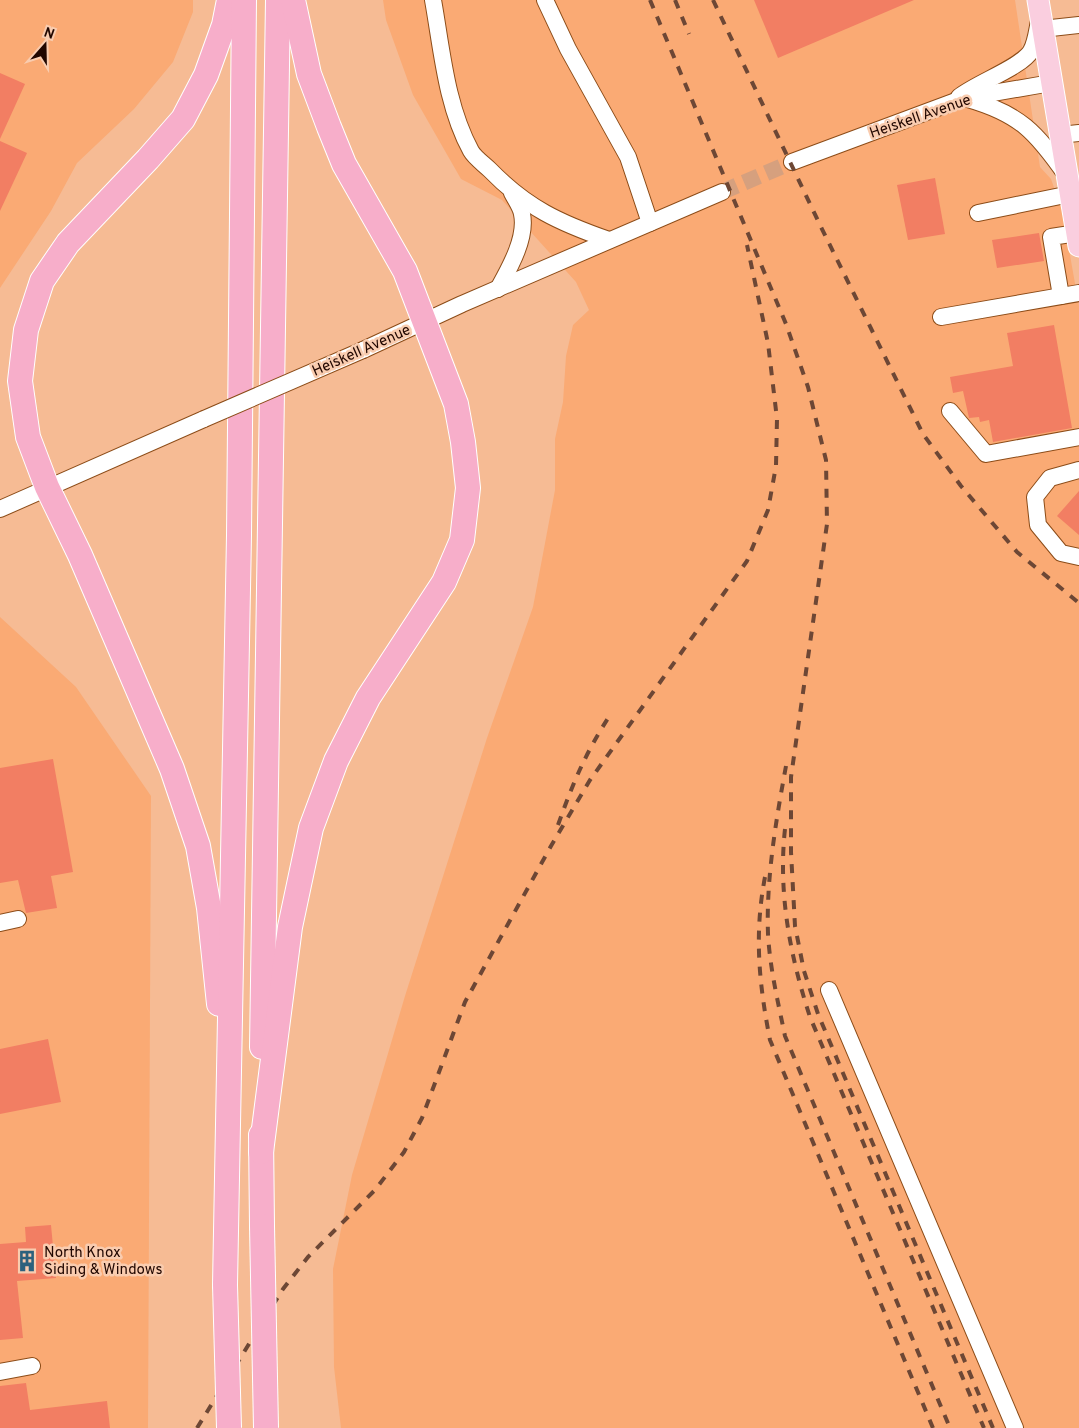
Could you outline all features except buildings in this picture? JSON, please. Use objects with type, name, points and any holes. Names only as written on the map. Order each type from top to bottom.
[{"type":"highway","points":[[229,0],[224,24],[206,75],[183,119],[148,159],[68,243],[42,280],[26,330],[20,381],[28,436],[47,487],[80,555],[168,760],[198,846],[209,908],[230,1097]]},
{"type":"highway","points":[[229,1428],[225,1285],[230,1097],[239,516],[244,0]]},
{"type":"highway","points":[[266,1428],[261,1152],[265,736],[278,0]]},
{"type":"highway","points":[[261,1152],[290,927],[311,828],[336,761],[368,698],[444,582],[462,540],[468,488],[463,442],[456,404],[405,271],[344,164],[329,127],[309,74],[293,0]]},
{"type":"main road","points":[[1040,15],[1051,82],[1069,134],[1068,186],[1078,239]]},
{"type":"street","points":[[433,0],[450,94],[458,122],[472,152],[511,191],[544,214],[568,226],[610,240]]},
{"type":"street","points":[[545,0],[568,49],[628,157],[650,223]]},
{"type":"street","points":[[958,100],[972,87],[1025,58],[1033,44],[1040,15],[1079,25]]},
{"type":"street","name":"Heiskell Avenue","points":[[792,162],[958,100],[1051,82]]},
{"type":"street","points":[[958,100],[997,107],[1024,124],[1041,141],[1068,186],[978,213]]},
{"type":"street","points":[[498,289],[507,272],[521,233],[522,214],[511,191]]},
{"type":"street","name":"Heiskell Avenue","points":[[0,509],[722,192]]},
{"type":"street","points":[[1061,296],[1050,237],[1078,239]]},
{"type":"street","points":[[941,317],[1079,293]]},
{"type":"street","points":[[950,411],[986,454],[1079,437]]},
{"type":"street","points":[[1079,470],[1050,478],[1035,497],[1038,525],[1061,553],[1079,557]]},
{"type":"street","points":[[0,923],[18,920]]},
{"type":"street","points":[[829,990],[1015,1428]]},
{"type":"street","points":[[0,1372],[32,1366]]},
{"type":"shaded area","points":[[0,0],[193,0],[193,12],[173,62],[134,109],[77,163],[51,211],[0,288]]},
{"type":"shaded area","points":[[383,0],[1015,0],[1040,167],[1051,179],[1062,210],[1079,306],[1079,1428],[341,1428],[334,1367],[333,1269],[352,1175],[405,996],[487,738],[533,607],[555,490],[555,439],[563,402],[566,356],[573,325],[589,310],[576,282],[502,200],[461,179],[413,95],[386,20]]},
{"type":"shaded area","points":[[0,617],[76,687],[151,796],[148,1428],[0,1428]]},
{"type":"tunnel","points":[[722,192],[792,162]]},
{"type":"railway","points":[[650,0],[786,324],[808,387],[826,460],[827,524],[791,777],[791,852],[795,926],[804,971],[818,1014],[993,1428]]},
{"type":"railway","points":[[675,0],[689,34]]},
{"type":"railway","points":[[713,0],[821,227],[923,434],[961,486],[1017,552],[1079,603]]},
{"type":"railway","points":[[197,1428],[283,1289],[308,1257],[375,1190],[404,1152],[422,1118],[465,1002],[551,846],[590,780],[747,561],[768,510],[776,466],[777,419],[768,343],[747,245]]},
{"type":"railway","points":[[558,825],[581,767],[612,712]]},
{"type":"railway","points":[[786,766],[772,850],[768,913],[771,960],[785,1036],[950,1428]]},
{"type":"railway","points":[[785,829],[783,877],[787,924],[791,948],[810,1017],[984,1428]]},
{"type":"railway","points":[[765,877],[760,919],[759,959],[770,1040],[933,1428]]},
{"type":"place","name":"North Knox Siding & Windows","points":[[27,1261]]}]
